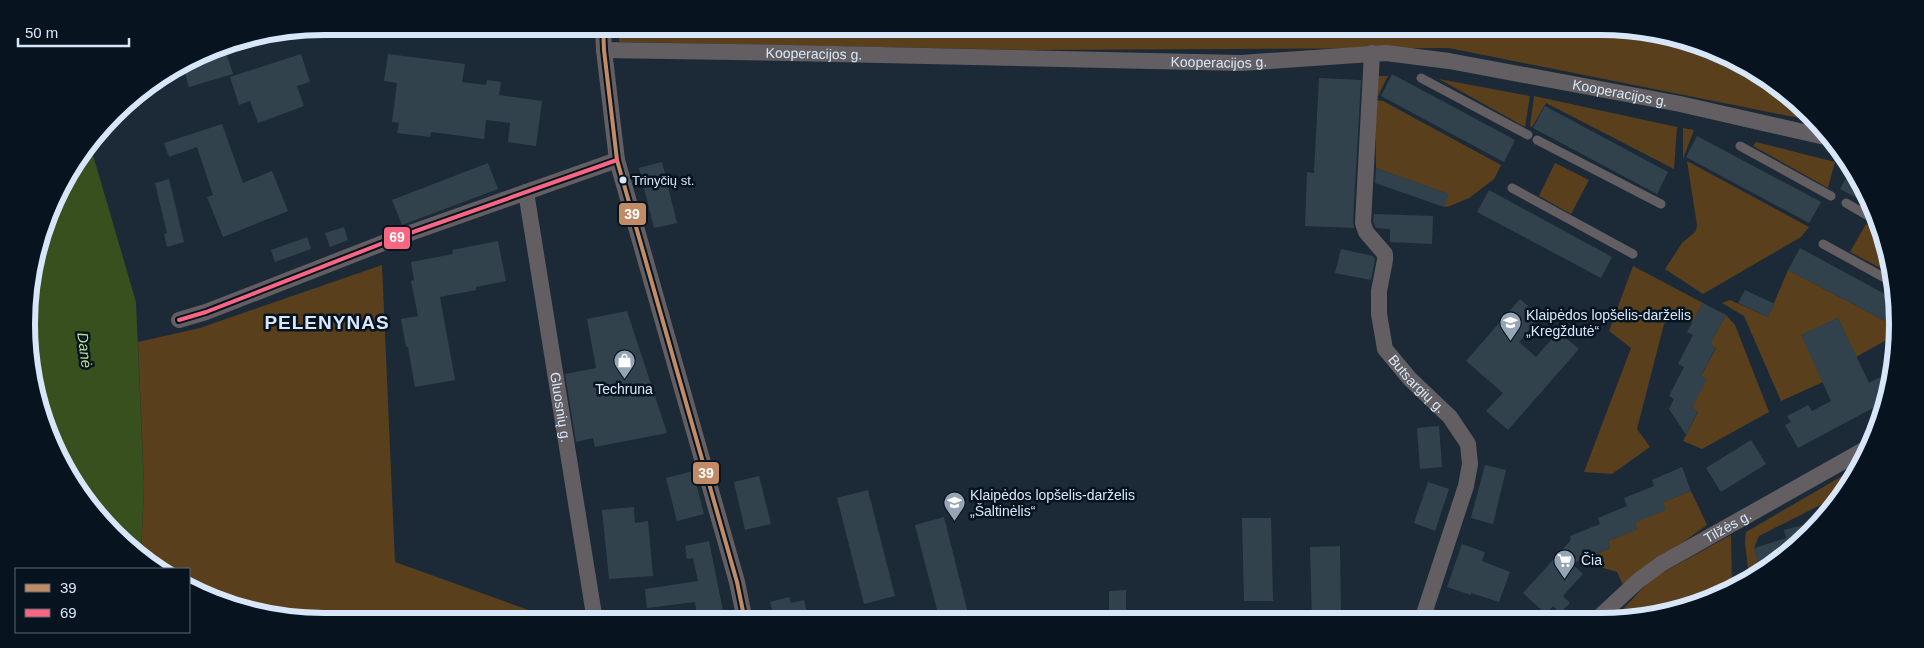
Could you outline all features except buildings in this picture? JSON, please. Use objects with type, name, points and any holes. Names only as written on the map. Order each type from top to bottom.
[{"type":"street","points":[[603,35],[617,160],[743,613]]},
{"type":"street","name":"Kooperacijos g.","points":[[604,50],[1241,63],[1372,53],[1449,60],[1688,106],[1819,136]]},
{"type":"street","name":"Butsargių g.","points":[[1372,53],[1363,223],[1366,232],[1385,254],[1379,291],[1379,314],[1385,349],[1410,379],[1450,417],[1468,444],[1470,464],[1466,486],[1424,613]]},
{"type":"street","points":[[179,320],[206,312],[396,238],[481,210],[617,160]]},
{"type":"street","name":"Gluosnių g.","points":[[526,192],[594,613]]},
{"type":"street","name":"Tilžės g.","points":[[1604,613],[1639,580],[1661,564],[1806,484],[1859,452]]},
{"type":"lane","points":[[1421,78],[1528,135]]},
{"type":"lane","points":[[1537,140],[1661,204]]},
{"type":"lane","points":[[1740,146],[1831,196]]},
{"type":"lane","points":[[1512,188],[1633,254]]},
{"type":"lane","points":[[1846,203],[1868,216]]},
{"type":"lane","points":[[1823,244],[1885,277]]},
{"type":"shaded area","points":[[619,35],[1600,35],[1638,37],[1693,50],[1728,65],[1761,84],[1791,107],[1803,119],[1449,48],[1027,50],[619,42]]},
{"type":"shaded area","points":[[1376,76],[1388,76],[1378,96],[1374,95]]},
{"type":"shaded area","points":[[1439,79],[1530,96],[1525,127]]},
{"type":"shaded area","points":[[1534,96],[1677,127],[1674,169],[1546,103],[1532,127],[1530,126]]},
{"type":"shaded area","points":[[1375,100],[1383,101],[1501,165],[1494,179],[1469,198],[1444,207],[1448,194],[1376,168]]},
{"type":"shaded area","points":[[1683,128],[1694,130],[1683,159]]},
{"type":"shaded area","points":[[1756,142],[1835,162],[1828,188],[1753,146]]},
{"type":"shaded area","points":[[1687,161],[1809,227],[1801,237],[1703,294],[1665,269],[1682,243],[1696,231],[1697,225]]},
{"type":"shaded area","points":[[1555,163],[1589,180],[1571,214],[1539,196]]},
{"type":"shaded area","points":[[1866,224],[1873,227],[1883,269],[1850,252]]},
{"type":"shaded area","points":[[382,265],[395,562],[537,613],[324,613],[286,611],[249,603],[213,591],[190,580],[190,568],[169,568],[141,548],[144,487],[138,342],[200,328]]},
{"type":"shaded area","points":[[1633,266],[1703,303],[1693,322],[1672,320],[1664,324],[1637,429],[1650,447],[1612,474],[1584,472],[1631,348],[1609,331]]},
{"type":"shaded area","points":[[1788,270],[1889,323],[1888,339],[1856,357],[1838,318],[1802,335],[1823,382],[1781,401],[1744,316],[1722,303],[1730,300],[1768,317]]},
{"type":"shaded area","points":[[1726,315],[1735,325],[1769,412],[1702,449],[1683,441],[1698,412],[1692,408],[1701,376],[1716,348],[1710,344]]},
{"type":"shaded area","points":[[1847,473],[1828,501],[1759,536],[1754,548],[1759,565],[1748,571],[1745,542],[1746,532]]},
{"type":"shaded area","points":[[1691,491],[1707,525],[1623,585],[1617,572],[1580,561],[1610,548],[1608,541],[1637,529],[1635,523],[1663,502]]},
{"type":"shaded area","points":[[1731,535],[1732,581],[1693,598],[1638,611],[1621,612],[1651,579]]},
{"type":"water","name":"Danė","points":[[92,152],[136,302],[144,487],[141,548],[107,515],[95,500],[65,452],[50,417],[37,362],[35,324],[37,286],[45,249],[50,231],[65,196]]},
{"type":"transit line","name":"39","points":[[603,35],[617,160],[737,582],[743,613]]},
{"type":"transit line","name":"69","points":[[179,320],[206,312],[396,238],[617,160]]},
{"type":"place","name":"Trinyčių st.","points":[[623,180]]},
{"type":"place","name":"Klaipėdos lopšelis-darželis „Kregždutė“","points":[[1510,342]]},
{"type":"place","name":"Techruna","points":[[624,380]]},
{"type":"place","name":"Klaipėdos lopšelis-darželis „Šaltinėlis“","points":[[954,522]]},
{"type":"place","name":"Čia","points":[[1565,579]]},
{"type":"district","name":"PELENYNAS","points":[[327,322]]}]
